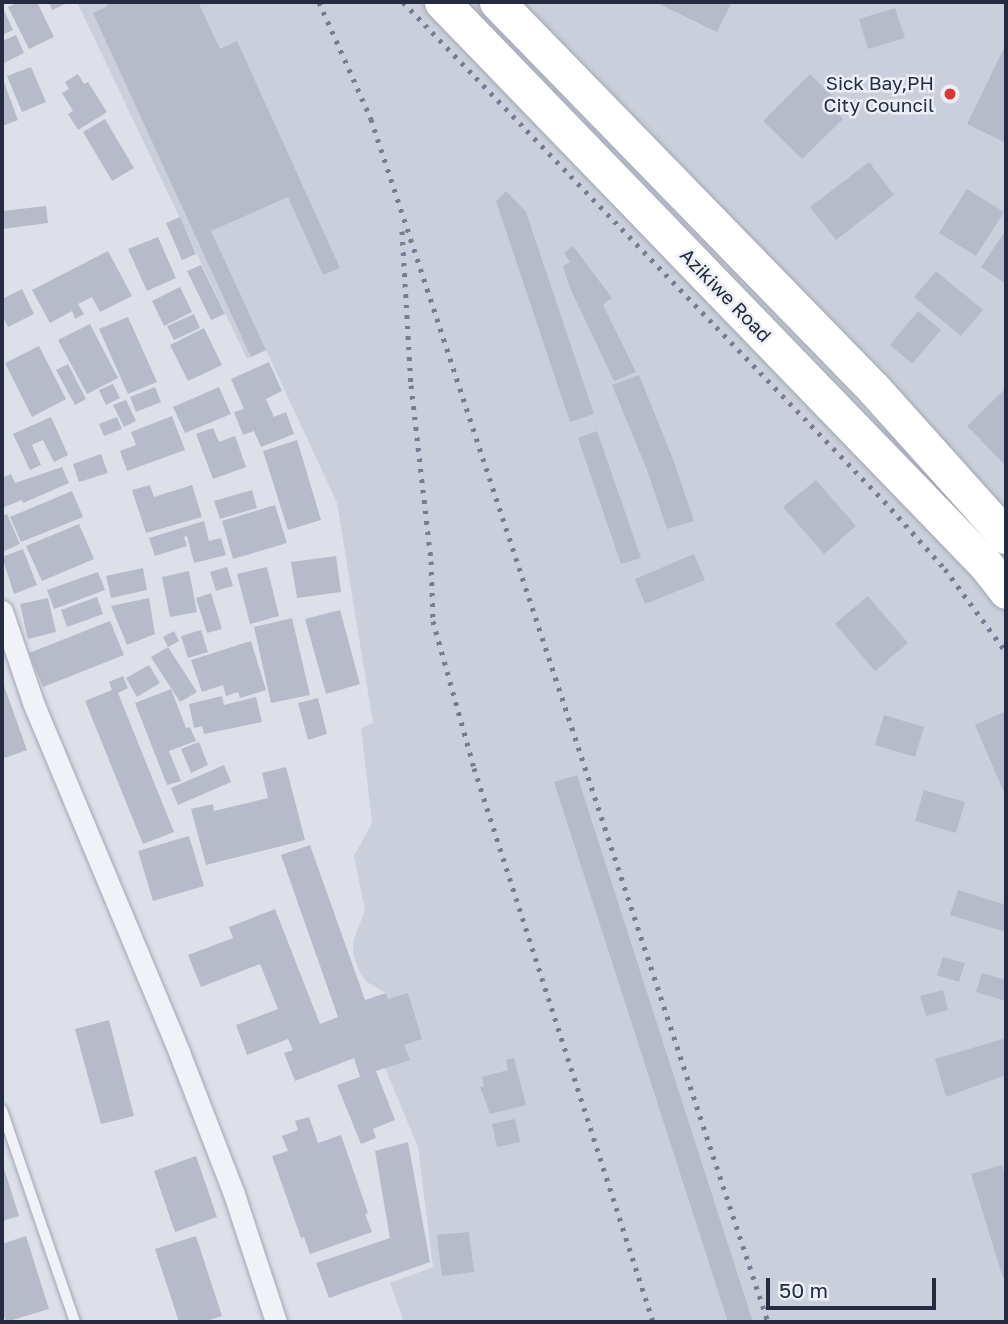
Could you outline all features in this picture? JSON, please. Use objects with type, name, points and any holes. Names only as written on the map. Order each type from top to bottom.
[{"type":"main road","name":"Azikiwe Road","points":[[442,2],[968,546],[1006,591]]},
{"type":"main road","points":[[497,2],[873,388],[1006,536]]},
{"type":"street","points":[[2,611],[34,705],[229,1181],[276,1322]]},
{"type":"lane","points":[[2,1110],[75,1322]]},
{"type":"shaded area","points":[[77,2],[1006,2],[1006,1322],[404,1322],[390,1283],[433,1267],[418,1147],[385,1068],[409,1059],[386,993],[367,982],[360,973],[353,953],[354,939],[365,910],[354,856],[372,823],[361,728],[373,723],[337,503],[266,350],[247,359]]},
{"type":"building","points":[[19,2],[37,2],[54,37],[29,49],[8,7]]},
{"type":"building","points":[[49,2],[70,2],[52,10]]},
{"type":"building","points":[[106,2],[198,2],[220,49],[237,41],[340,268],[323,275],[288,197],[211,231],[266,350],[251,357],[93,13],[108,6]]},
{"type":"building","points":[[655,2],[732,2],[717,32]]},
{"type":"building","points":[[2,6],[13,30],[2,35]]},
{"type":"building","points":[[895,8],[905,38],[868,49],[859,19]]},
{"type":"building","points":[[16,35],[24,53],[2,64],[2,41]]},
{"type":"building","points":[[1006,44],[1006,143],[967,124]]},
{"type":"building","points":[[31,67],[46,102],[22,112],[7,76]]},
{"type":"building","points":[[78,74],[84,84],[88,82],[107,112],[78,130],[68,114],[73,111],[62,93],[69,89],[65,82]]},
{"type":"building","points":[[810,74],[832,96],[826,102],[843,119],[802,159],[763,121]]},
{"type":"building","points":[[2,77],[18,120],[2,126]]},
{"type":"building","points":[[105,119],[134,168],[112,181],[83,132]]},
{"type":"building","points":[[869,162],[894,195],[836,240],[810,207]]},
{"type":"building","points":[[967,189],[1004,212],[976,256],[939,233]]},
{"type":"building","points":[[506,191],[526,212],[594,414],[570,422],[496,201]]},
{"type":"building","points":[[46,206],[48,223],[2,229],[2,211]]},
{"type":"building","points":[[180,217],[196,254],[182,260],[166,223]]},
{"type":"building","points":[[1006,230],[1006,284],[981,267]]},
{"type":"building","points":[[158,237],[176,278],[147,291],[128,249]]},
{"type":"building","points":[[573,246],[612,298],[603,305],[636,372],[614,381],[570,288],[563,266],[570,262],[564,253]]},
{"type":"building","points":[[108,251],[132,296],[100,312],[92,297],[78,304],[84,314],[75,319],[72,311],[50,323],[32,290]]},
{"type":"building","points":[[201,265],[225,314],[211,320],[187,271]]},
{"type":"building","points":[[936,271],[983,310],[961,336],[914,297]]},
{"type":"building","points":[[180,287],[192,312],[164,326],[152,301]]},
{"type":"building","points":[[22,289],[34,314],[8,327],[2,315],[2,299]]},
{"type":"building","points":[[918,311],[941,330],[912,364],[890,345]]},
{"type":"building","points":[[194,314],[200,328],[174,340],[167,326]]},
{"type":"building","points":[[128,317],[157,382],[128,394],[99,329]]},
{"type":"building","points":[[90,324],[118,378],[87,394],[58,340]]},
{"type":"building","points":[[204,328],[222,365],[188,381],[170,345]]},
{"type":"building","points":[[39,346],[66,399],[32,417],[5,363]]},
{"type":"building","points":[[269,362],[282,391],[266,399],[274,417],[286,412],[294,434],[261,447],[254,431],[243,435],[234,412],[244,409],[231,379]]},
{"type":"building","points":[[68,364],[86,399],[75,405],[56,370]]},
{"type":"building","points":[[639,375],[673,459],[694,521],[667,529],[647,470],[612,385]]},
{"type":"building","points":[[113,384],[120,398],[106,405],[99,390]]},
{"type":"building","points":[[155,387],[161,402],[136,412],[130,397]]},
{"type":"building","points":[[219,387],[231,414],[185,433],[173,407]]},
{"type":"building","points":[[1006,388],[1006,462],[1004,464],[967,426]]},
{"type":"building","points":[[126,400],[136,421],[124,427],[113,405]]},
{"type":"building","points":[[172,416],[185,450],[127,471],[120,451],[136,445],[131,432]]},
{"type":"building","points":[[51,417],[68,455],[54,462],[43,440],[32,445],[41,465],[30,470],[13,434]]},
{"type":"building","points":[[117,417],[122,429],[104,436],[99,424]]},
{"type":"building","points":[[213,428],[219,442],[235,436],[246,467],[213,479],[196,434]]},
{"type":"building","points":[[597,431],[641,558],[621,564],[578,438]]},
{"type":"building","points":[[297,440],[321,520],[288,530],[263,451]]},
{"type":"building","points":[[101,454],[108,473],[79,482],[73,464]]},
{"type":"building","points":[[62,467],[69,483],[23,503],[22,500],[2,508],[2,478],[11,474],[15,483]]},
{"type":"building","points":[[816,480],[856,526],[824,554],[783,507]]},
{"type":"building","points":[[150,485],[154,497],[192,485],[202,517],[146,533],[132,490]]},
{"type":"building","points":[[252,490],[257,508],[220,519],[214,501]]},
{"type":"building","points":[[72,491],[83,517],[21,542],[10,517]]},
{"type":"building","points":[[275,505],[287,543],[233,559],[222,521]]},
{"type":"building","points":[[7,514],[20,544],[2,552],[2,516]]},
{"type":"building","points":[[204,521],[209,541],[221,538],[226,555],[194,563],[187,536],[184,537],[187,546],[155,556],[149,538]]},
{"type":"building","points":[[79,524],[94,559],[42,581],[26,546]]},
{"type":"building","points":[[23,549],[37,585],[14,594],[2,557]]},
{"type":"building","points":[[694,554],[705,580],[645,604],[635,579]]},
{"type":"building","points":[[336,556],[341,592],[297,598],[291,562]]},
{"type":"building","points":[[227,567],[233,586],[216,591],[210,572]]},
{"type":"building","points":[[267,567],[279,616],[250,624],[237,574]]},
{"type":"building","points":[[143,568],[147,590],[111,598],[106,576]]},
{"type":"building","points":[[189,571],[197,612],[170,617],[162,577]]},
{"type":"building","points":[[98,572],[105,590],[54,609],[47,590]]},
{"type":"building","points":[[211,593],[222,629],[207,633],[196,598]]},
{"type":"building","points":[[868,596],[908,643],[875,671],[835,624]]},
{"type":"building","points":[[97,597],[103,614],[67,627],[61,610]]},
{"type":"building","points":[[48,598],[56,632],[28,639],[20,604]]},
{"type":"building","points":[[149,598],[155,634],[127,645],[111,606]]},
{"type":"building","points":[[340,610],[360,684],[326,694],[305,619]]},
{"type":"building","points":[[292,618],[310,695],[271,703],[254,627]]},
{"type":"building","points":[[110,621],[124,655],[43,687],[29,653]]},
{"type":"building","points":[[201,630],[208,652],[188,658],[181,636]]},
{"type":"building","points":[[174,631],[179,641],[168,647],[163,637]]},
{"type":"building","points":[[251,641],[266,690],[240,698],[238,692],[226,696],[223,685],[202,692],[191,660]]},
{"type":"building","points":[[168,647],[197,692],[180,702],[151,657]]},
{"type":"building","points":[[149,665],[160,683],[137,697],[126,678]]},
{"type":"building","points":[[123,676],[128,688],[118,693],[174,832],[143,844],[85,701],[112,690],[109,682]]},
{"type":"building","points":[[2,680],[27,750],[2,759]]},
{"type":"building","points":[[171,689],[186,728],[190,727],[196,741],[169,751],[181,781],[167,785],[135,703]]},
{"type":"building","points":[[222,696],[224,705],[256,697],[262,722],[204,734],[202,726],[194,728],[189,704]]},
{"type":"building","points":[[318,698],[327,734],[308,740],[298,703]]},
{"type":"building","points":[[1006,711],[1006,797],[975,725]]},
{"type":"building","points":[[884,715],[924,727],[915,757],[875,745]]},
{"type":"building","points":[[199,742],[208,765],[191,773],[181,749]]},
{"type":"building","points":[[224,765],[231,782],[178,805],[171,788]]},
{"type":"building","points":[[286,767],[305,840],[206,865],[191,809],[213,804],[214,811],[268,798],[262,773]]},
{"type":"building","points":[[577,775],[753,1322],[728,1322],[554,782]]},
{"type":"building","points":[[924,790],[965,802],[956,833],[915,821]]},
{"type":"building","points":[[189,836],[204,886],[153,901],[138,851]]},
{"type":"building","points":[[310,845],[365,1000],[386,993],[388,999],[408,993],[422,1039],[404,1045],[410,1060],[376,1071],[395,1120],[373,1129],[376,1138],[361,1144],[337,1085],[360,1077],[354,1058],[295,1081],[284,1053],[293,1050],[288,1039],[247,1055],[236,1025],[278,1009],[260,964],[201,987],[188,955],[233,938],[229,927],[275,909],[320,1024],[338,1017],[281,855]]},
{"type":"building","points":[[958,890],[1006,905],[1006,932],[950,915]]},
{"type":"building","points":[[943,957],[965,963],[959,982],[937,975]]},
{"type":"building","points":[[982,973],[1006,980],[1006,1001],[976,992]]},
{"type":"building","points":[[943,990],[948,1010],[926,1016],[920,996]]},
{"type":"building","points":[[109,1020],[134,1116],[101,1124],[75,1029]]},
{"type":"building","points":[[1006,1038],[1006,1075],[946,1097],[935,1059]]},
{"type":"building","points":[[514,1058],[526,1105],[490,1114],[480,1087],[484,1086],[482,1077],[508,1070],[506,1060]]},
{"type":"building","points":[[309,1117],[318,1143],[341,1135],[372,1232],[310,1254],[304,1237],[301,1238],[272,1156],[288,1151],[282,1136],[298,1130],[295,1121]]},
{"type":"building","points":[[515,1119],[520,1142],[497,1147],[492,1124]]},
{"type":"building","points":[[408,1142],[430,1262],[329,1298],[316,1263],[390,1238],[375,1151]]},
{"type":"building","points":[[196,1156],[217,1217],[175,1232],[154,1171]]},
{"type":"building","points":[[2,1162],[19,1216],[2,1221]]},
{"type":"building","points":[[1002,1165],[1006,1179],[1006,1277],[1003,1278],[971,1174]]},
{"type":"building","points":[[469,1232],[474,1272],[442,1276],[437,1235]]},
{"type":"building","points":[[26,1236],[49,1309],[6,1322],[2,1310],[2,1244]]},
{"type":"building","points":[[196,1236],[222,1316],[202,1322],[179,1322],[155,1249]]},
{"type":"railway","points":[[319,2],[371,119],[768,1322]]},
{"type":"railway","points":[[403,2],[884,501],[945,569],[1006,652]]},
{"type":"railway","points":[[402,231],[411,385],[431,561],[433,621],[474,768],[653,1322]]},
{"type":"place","name":"Sick Bay,PH City Council","points":[[950,94]]}]
